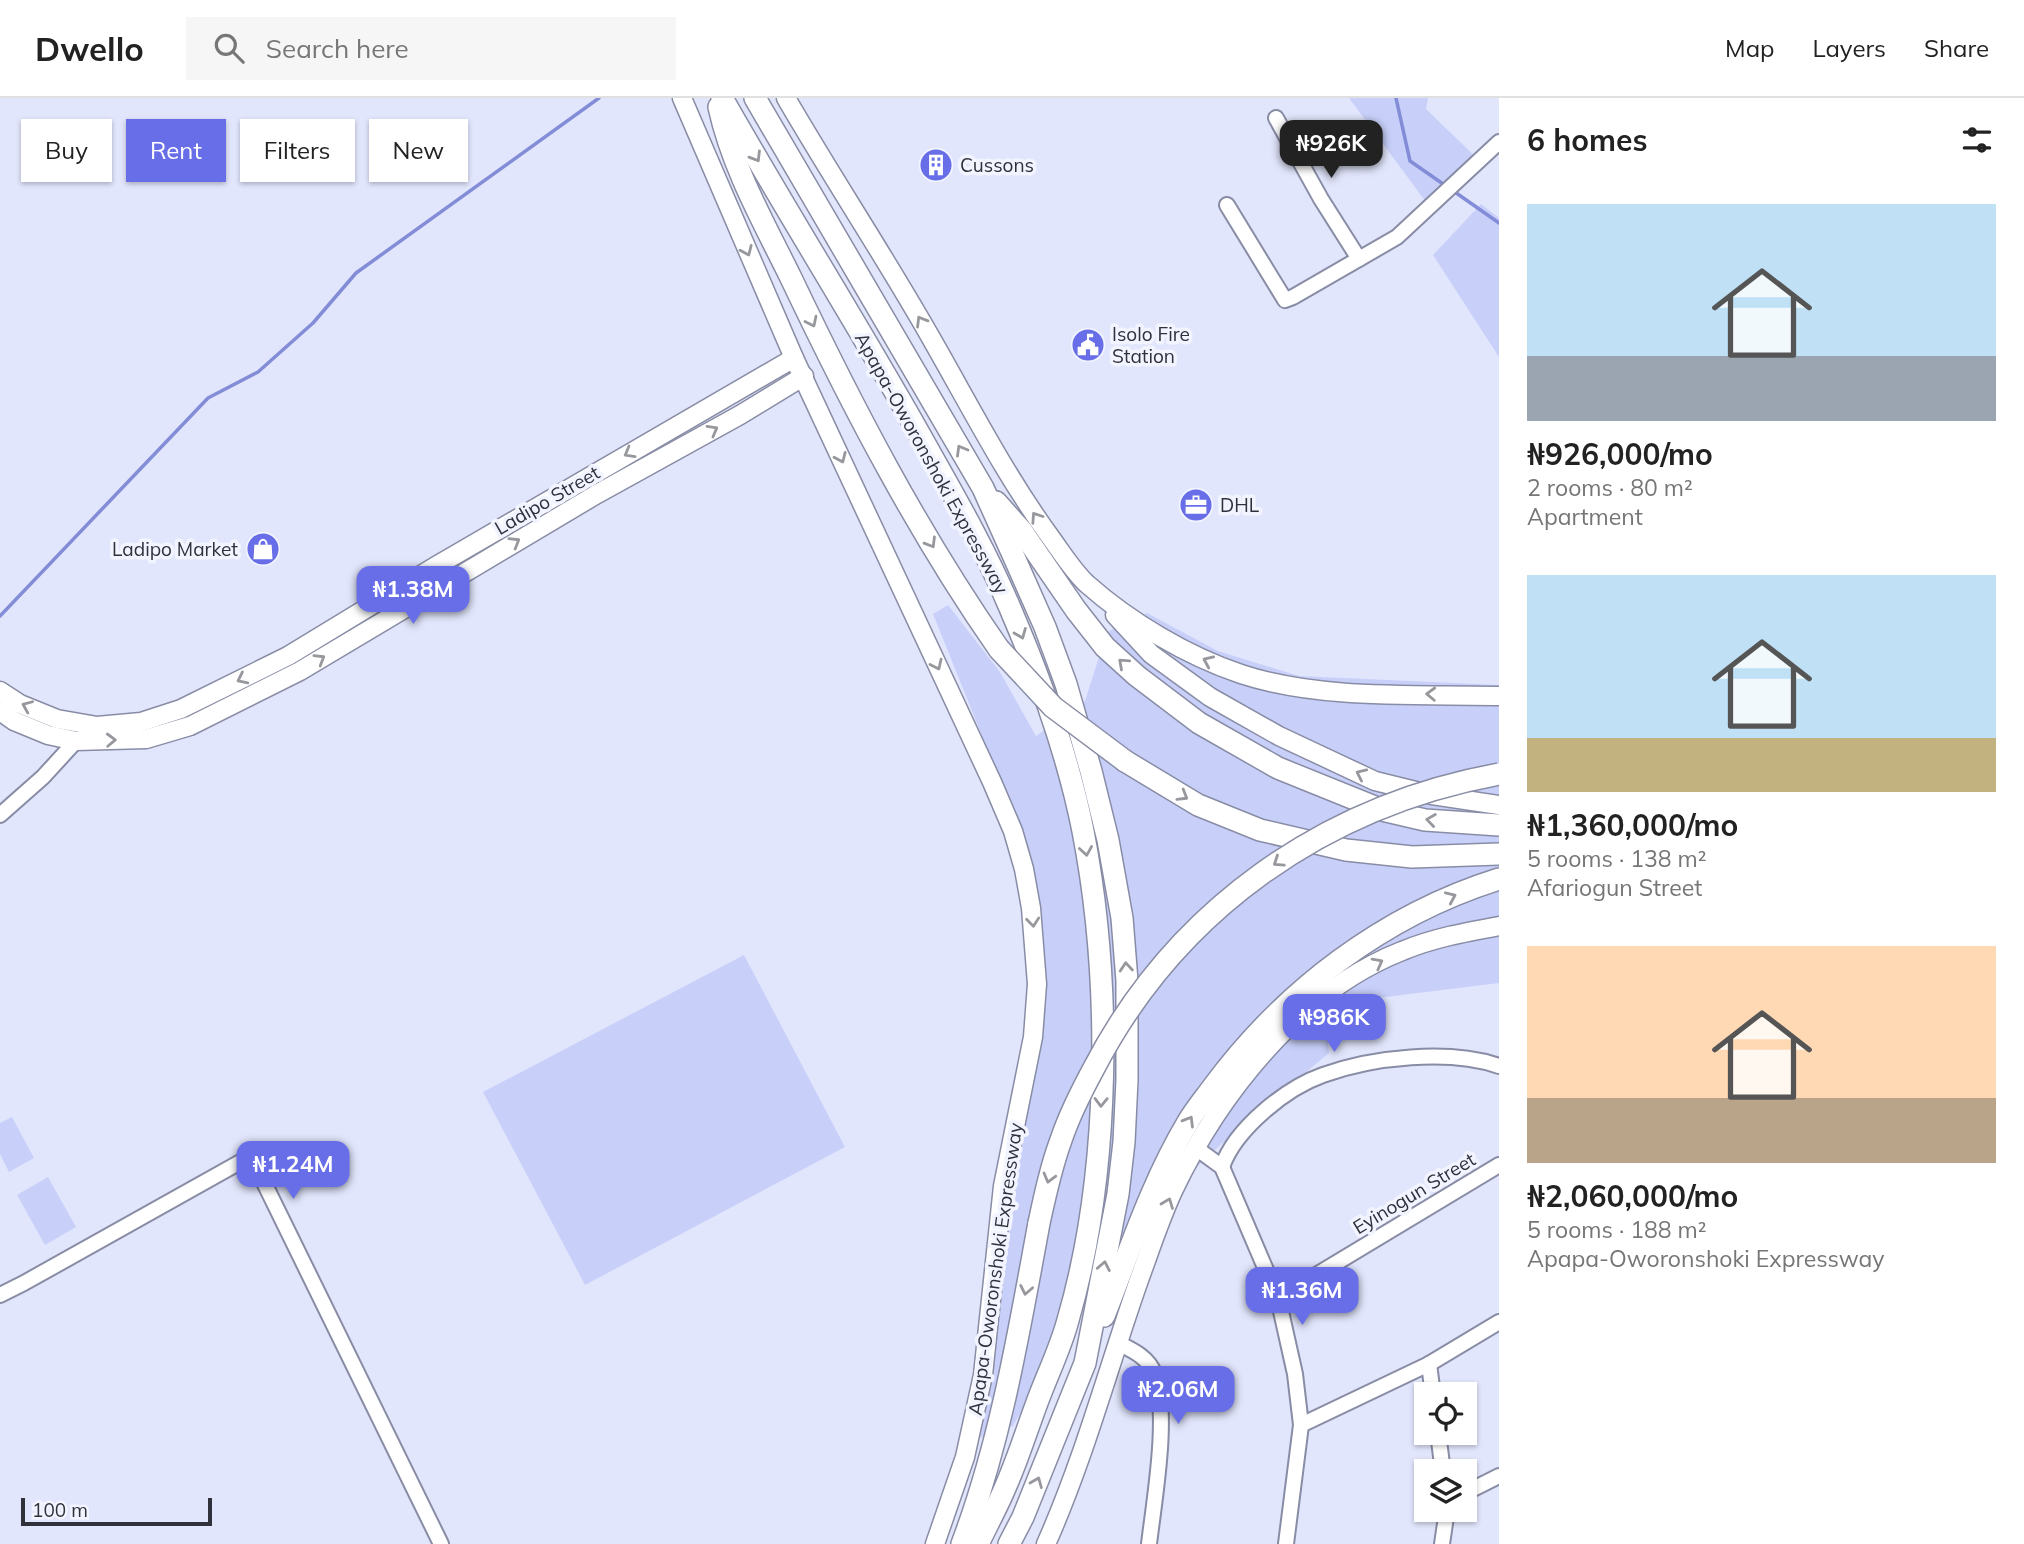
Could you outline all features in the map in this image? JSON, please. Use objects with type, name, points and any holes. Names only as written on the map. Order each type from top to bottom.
[{"type":"highway","points":[[716,98],[723,126],[755,203],[813,326],[895,485],[999,649],[1053,707],[1125,761],[1198,805],[1260,830],[1346,849],[1412,857],[1499,854]]},
{"type":"highway","name":"Apapa-Oworonshoki Expressway","points":[[722,98],[847,307],[962,510],[991,567],[1028,650],[1058,733],[1083,829],[1095,906],[1101,1004],[1101,1119],[1095,1183],[1067,1324],[1005,1489],[978,1544]]},
{"type":"highway","name":"Apapa-Oworonshoki Expressway","points":[[755,98],[983,488],[1045,627],[1066,684],[1108,840],[1122,918],[1127,981],[1124,1142],[1118,1194],[1086,1363],[1023,1517],[1009,1544]]},
{"type":"highway","points":[[983,488],[1021,530],[1105,647],[1137,676],[1199,723],[1278,768],[1382,810],[1425,820],[1499,825]]},
{"type":"highway","points":[[962,1544],[974,1513],[998,1428],[1048,1179],[1061,1139],[1097,1061],[1130,1007],[1161,965],[1191,932],[1260,874],[1295,851],[1335,828],[1383,806],[1435,789],[1499,774]]},
{"type":"highway","points":[[1086,1363],[1135,1233],[1172,1153],[1188,1121],[1240,1050],[1294,995],[1363,943],[1424,909],[1499,879]]},
{"type":"main road","name":"Apapa-Oworonshoki Expressway","points":[[682,98],[794,358],[992,782],[1013,831],[1031,908],[1037,984],[1033,1037],[1003,1186],[983,1375],[965,1457],[935,1544]]},
{"type":"main road","points":[[786,98],[922,322],[1003,467],[1038,520],[1086,583],[1151,653],[1210,697],[1279,736],[1375,781],[1432,795],[1499,805]]},
{"type":"main road","name":"Ladipo Street","points":[[0,691],[20,704],[57,719],[97,726],[141,723],[181,709],[288,656],[436,566],[794,358]]},
{"type":"main road","name":"Ladipo Street","points":[[0,711],[15,721],[48,735],[76,741],[146,738],[190,726],[300,671],[597,494],[740,415],[804,376]]},
{"type":"main road","points":[[1086,583],[1156,634],[1191,654],[1244,675],[1316,690],[1499,696]]},
{"type":"main road","points":[[1046,1544],[1070,1490],[1172,1191],[1196,1147],[1231,1094],[1266,1049],[1304,1012],[1348,979],[1401,951],[1454,934],[1499,926]]},
{"type":"street","points":[[1276,118],[1321,199],[1359,259]]},
{"type":"street","points":[[1227,205],[1284,300],[1397,237],[1499,142]]},
{"type":"street","points":[[0,815],[43,777],[76,741]]},
{"type":"street","points":[[1222,1167],[1235,1142],[1261,1114],[1300,1084],[1325,1074],[1375,1062],[1438,1056],[1485,1061],[1499,1066]]},
{"type":"street","points":[[1196,1147],[1222,1167],[1278,1298],[1296,1383],[1301,1425],[1286,1544]]},
{"type":"street","points":[[0,1294],[251,1156],[441,1544]]},
{"type":"street","name":"Eyinogun Street","points":[[1278,1298],[1499,1165]]},
{"type":"street","points":[[1301,1425],[1429,1364],[1499,1322]]},
{"type":"street","points":[[1118,1343],[1144,1357],[1154,1372],[1159,1399],[1161,1435],[1149,1544]]},
{"type":"street","points":[[1429,1364],[1431,1382]]},
{"type":"street","points":[[1477,1487],[1499,1476]]},
{"type":"street","points":[[1442,1544],[1445,1522]]},
{"type":"shaded area","points":[[1349,98],[1428,98],[1426,109],[1484,165],[1426,202]]},
{"type":"shaded area","points":[[1481,204],[1499,218],[1499,357],[1433,255]]},
{"type":"shaded area","points":[[948,605],[1000,672],[1036,736],[1085,701],[1107,632],[1147,613],[1218,651],[1299,676],[1499,685],[1499,983],[1377,998],[1326,1021],[1329,1053],[1239,1128],[1121,1236],[1013,1426],[968,1442],[1041,941],[1025,843],[933,614]]},
{"type":"shaded area","points":[[744,955],[845,1147],[585,1285],[483,1092]]},
{"type":"shaded area","points":[[12,1117],[34,1158],[9,1172],[0,1154],[0,1123]]},
{"type":"shaded area","points":[[48,1177],[76,1227],[45,1245],[17,1195]]},
{"type":"waterway","points":[[0,616],[208,398],[258,372],[313,323],[356,273],[599,98]]},
{"type":"waterway","points":[[1396,98],[1410,161],[1446,186]]},
{"type":"waterway","points":[[1452,190],[1499,223]]},
{"type":"place","name":"Cussons","points":[[936,165]]},
{"type":"place","name":"Isolo Fire Station","points":[[1088,345]]},
{"type":"place","name":"DHL","points":[[1196,505]]},
{"type":"place","name":"Ladipo Market","points":[[263,549]]}]
